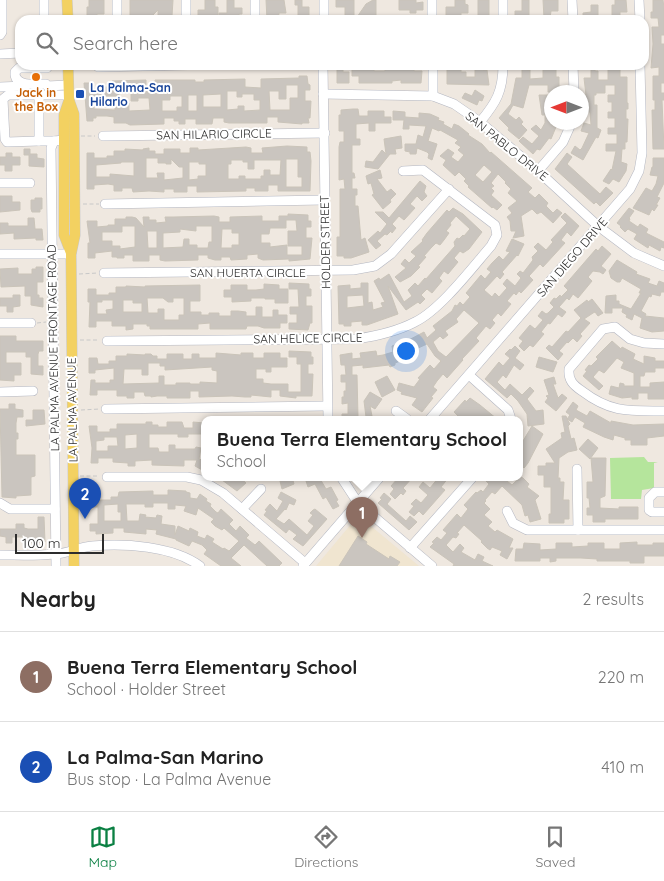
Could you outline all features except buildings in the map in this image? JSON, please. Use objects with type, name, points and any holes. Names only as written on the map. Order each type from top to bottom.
[{"type":"main road","points":[[68,0],[68,15]]},
{"type":"main road","name":"LA PALMA AVENUE","points":[[68,70],[68,94],[59,141],[64,235],[71,254]]},
{"type":"main road","name":"LA PALMA AVENUE","points":[[68,94],[74,114],[75,235],[71,254],[74,566]]},
{"type":"street","points":[[0,35],[2,32],[2,0]]},
{"type":"street","points":[[44,0],[44,15]]},
{"type":"street","points":[[117,0],[118,15]]},
{"type":"street","points":[[186,0],[186,15]]},
{"type":"street","points":[[255,0],[255,15]]},
{"type":"street","points":[[324,0],[324,15]]},
{"type":"street","points":[[432,0],[432,15]]},
{"type":"street","points":[[503,0],[503,15]]},
{"type":"street","points":[[572,0],[573,15]]},
{"type":"street","points":[[639,0],[640,15]]},
{"type":"street","points":[[0,54],[15,53]]},
{"type":"street","points":[[17,70],[15,78],[18,81],[29,84],[46,84],[68,94]]},
{"type":"street","points":[[47,70],[48,86]]},
{"type":"street","name":"HOLDER STREET","points":[[324,70],[328,416]]},
{"type":"street","points":[[433,70],[433,96]]},
{"type":"street","points":[[480,122],[496,102],[503,70]]},
{"type":"street","points":[[573,70],[574,85]]},
{"type":"street","name":"SAN DIEGO DRIVE","points":[[433,416],[630,189],[639,171],[642,153],[640,70]]},
{"type":"street","points":[[0,86],[48,86]]},
{"type":"street","points":[[59,141],[7,142],[5,139],[3,99],[4,95],[68,94]]},
{"type":"street","name":"SAN PABLO DRIVE","points":[[323,94],[433,96],[454,104],[480,122],[538,171],[598,226],[634,254],[664,266]]},
{"type":"street","points":[[39,95],[40,141]]},
{"type":"street","points":[[538,171],[563,142],[568,130]]},
{"type":"street","name":"SAN HILARIO CIRCLE","points":[[103,136],[324,133]]},
{"type":"street","name":"LA PALMA AVENUE FRONTAGE ROAD","points":[[56,566],[51,148],[59,141]]},
{"type":"street","name":"SAN HELICE CIRCLE","points":[[107,341],[356,339],[384,335],[417,322],[438,306],[491,246],[497,235],[495,225],[422,170],[403,171]]},
{"type":"street","points":[[0,183],[30,183]]},
{"type":"street","name":"SAN HUERTA CIRCLE","points":[[104,273],[325,271],[353,270],[375,266],[391,254],[449,189]]},
{"type":"street","points":[[105,204],[324,200]]},
{"type":"street","points":[[0,254],[71,254]]},
{"type":"street","points":[[0,323],[31,323]]},
{"type":"street","points":[[664,344],[644,343],[630,339],[615,327],[603,329],[569,369],[568,374],[572,384],[607,407],[617,410],[664,411]]},
{"type":"street","points":[[469,375],[508,410],[510,416]]},
{"type":"street","points":[[0,392],[33,391]]},
{"type":"street","points":[[106,409],[326,406]]},
{"type":"street","points":[[396,411],[403,416]]},
{"type":"street","points":[[577,470],[578,530]]},
{"type":"street","points":[[107,476],[187,477],[201,480]]},
{"type":"street","points":[[203,481],[218,489],[304,565],[377,481]]},
{"type":"street","points":[[344,481],[358,503],[410,548],[421,563],[432,566]]},
{"type":"street","points":[[410,548],[469,481]]},
{"type":"street","points":[[242,509],[261,489]]},
{"type":"street","points":[[664,492],[655,492],[649,498],[649,510],[652,512],[664,512]]},
{"type":"street","points":[[0,503],[10,509],[55,509]]},
{"type":"street","points":[[506,512],[513,523],[527,530],[664,530]]},
{"type":"street","points":[[0,555],[56,554],[91,546],[149,547],[171,552],[200,566]]},
{"type":"path","points":[[74,136],[103,136]]},
{"type":"path","points":[[75,204],[105,204]]},
{"type":"path","points":[[71,274],[104,273]]},
{"type":"path","points":[[31,323],[53,322]]},
{"type":"path","points":[[72,340],[107,341]]},
{"type":"path","points":[[72,410],[106,409]]},
{"type":"path","points":[[73,476],[107,476]]},
{"type":"shaded area","points":[[357,517],[360,517],[419,566],[316,566]]},
{"type":"green space","points":[[644,457],[648,462],[658,462],[654,463],[654,488],[642,490],[641,499],[611,499],[610,458]]},
{"type":"place","name":"Jack in the Box","points":[[36,77]]},
{"type":"place","name":"La Palma-San Hilario","points":[[80,94]]},
{"type":"place","name":"La Palma-San Marino","points":[[85,519]]},
{"type":"place","name":"Buena Terra Elementary School","points":[[362,538]]}]
